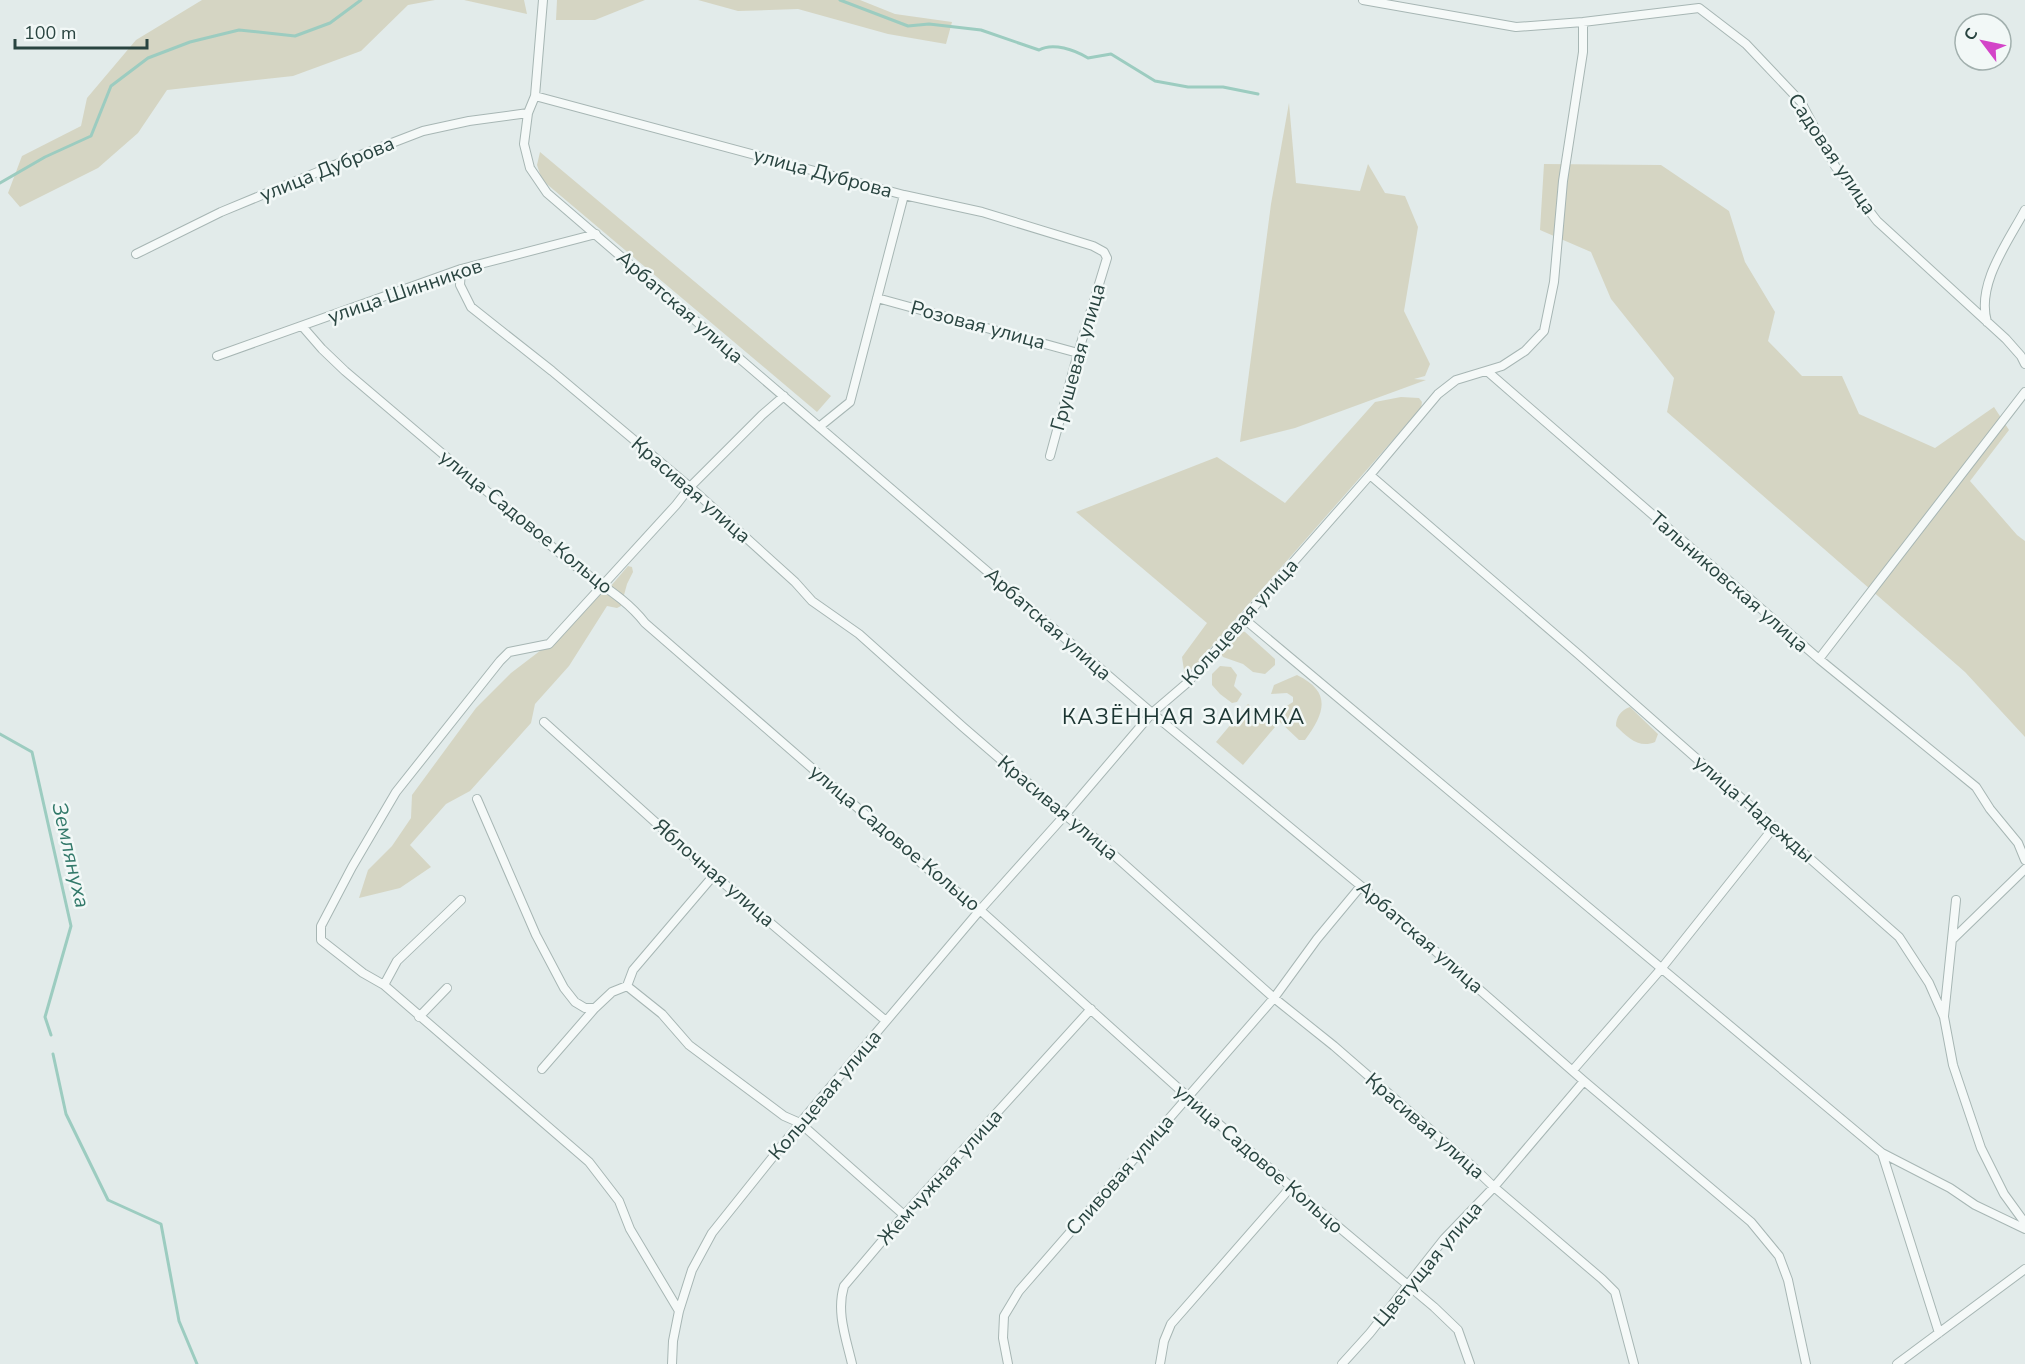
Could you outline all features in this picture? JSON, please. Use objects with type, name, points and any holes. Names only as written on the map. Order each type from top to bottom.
[{"type":"street","name":"Арбатская улица","points":[[543,0],[535,96],[528,113],[524,144],[530,168],[547,193],[1152,713],[1361,886],[1584,1081],[1751,1222],[1779,1256],[1788,1280],[1806,1364]]},
{"type":"street","name":"Садовая улица","points":[[1364,0],[1516,27],[1583,22],[1699,8],[1746,44],[1801,102],[1835,166],[1877,221],[1988,322],[2021,356],[2025,364]]},
{"type":"street","name":"Кольцевая улица","points":[[672,1364],[673,1341],[679,1311],[692,1270],[712,1233],[886,1021],[1152,713],[1187,683],[1438,394],[1456,380],[1502,366],[1525,351],[1544,331],[1554,282],[1563,181],[1583,52],[1583,22]]},
{"type":"street","name":"улица Дуброва","points":[[535,96],[904,195],[982,212],[1093,246],[1104,252],[1107,258]]},
{"type":"street","name":"улица Дуброва","points":[[136,254],[222,212],[423,131],[469,121],[528,113]]},
{"type":"street","points":[[819,427],[850,402],[904,195]]},
{"type":"street","points":[[1988,322],[1985,313],[1985,296],[1989,279],[2025,210]]},
{"type":"street","name":"улица Шинников","points":[[217,356],[461,269],[596,234]]},
{"type":"street","name":"Грушевая улица","points":[[1050,456],[1107,258]]},
{"type":"street","name":"Красивая улица","points":[[461,269],[460,285],[471,307],[552,371],[690,488],[795,582],[812,601],[859,634],[963,728],[1096,840],[1274,998],[1334,1046],[1602,1279],[1615,1292],[1634,1364]]},
{"type":"street","name":"Розовая улица","points":[[878,298],[1078,353]]},
{"type":"street","name":"улица Садовое Кольцо","points":[[302,326],[345,371],[569,561],[586,575],[604,584],[635,610],[645,623],[896,842],[980,910],[1291,1187],[1408,1284],[1458,1330],[1470,1364]]},
{"type":"street","name":"Тальниковская улица","points":[[1487,371],[1819,659],[1976,787],[1990,809],[2018,843],[2025,860]]},
{"type":"street","points":[[1819,659],[2025,392]]},
{"type":"street","points":[[679,1311],[630,1229],[619,1201],[589,1162],[384,986],[363,973],[321,940],[321,926],[396,792],[500,661],[509,652],[549,644],[690,488],[784,396]]},
{"type":"street","name":"улица Надежды","points":[[1370,475],[1578,654],[1899,937],[1929,983],[1944,1017],[1953,1065],[1981,1148],[2004,1194],[2025,1223]]},
{"type":"street","points":[[1244,618],[1882,1153],[1950,1188],[1975,1205],[2025,1229]]},
{"type":"street","name":"Яблочная улица","points":[[544,722],[714,875],[886,1021]]},
{"type":"street","points":[[477,799],[536,935],[564,988],[575,1002],[585,1008],[595,1008]]},
{"type":"street","points":[[1573,1070],[1661,969],[1774,827]]},
{"type":"street","points":[[1953,939],[2025,870]]},
{"type":"street","points":[[542,1069],[595,1008],[612,992],[627,986],[633,970],[714,875]]},
{"type":"street","name":"Сливовая улица","points":[[1008,1364],[1003,1338],[1004,1316],[1019,1291],[1274,998],[1317,939],[1361,886]]},
{"type":"street","points":[[384,986],[397,961],[461,900]]},
{"type":"street","points":[[1944,1017],[1956,900]]},
{"type":"street","points":[[627,986],[662,1014],[689,1045],[784,1116],[800,1123],[904,1215]]},
{"type":"street","points":[[419,1017],[447,988]]},
{"type":"street","name":"Жемчужная улица","points":[[852,1364],[840,1310],[840,1298],[844,1286],[904,1215],[1091,1009]]},
{"type":"street","name":"Цветущая улица","points":[[1342,1364],[1370,1333],[1444,1239],[1494,1187],[1584,1081]]},
{"type":"street","points":[[1882,1153],[1939,1333]]},
{"type":"street","points":[[1160,1364],[1164,1341],[1171,1324],[1291,1187]]},
{"type":"street","points":[[1897,1364],[2025,1269]]},
{"type":"green space","points":[[202,0],[435,0],[408,5],[361,51],[293,76],[167,90],[138,133],[98,168],[20,207],[8,193],[22,156],[81,126],[87,98],[136,40]]},
{"type":"green space","points":[[464,0],[524,0],[527,14]]},
{"type":"green space","points":[[557,0],[645,0],[595,20],[556,20]]},
{"type":"green space","points":[[698,0],[860,0],[895,14],[952,22],[946,44],[888,34],[798,9],[738,11]]},
{"type":"green space","points":[[1289,103],[1296,183],[1360,191],[1368,164],[1385,193],[1405,196],[1418,227],[1404,311],[1430,364],[1425,376],[1414,379],[1426,380],[1295,428],[1240,442],[1271,204]]},
{"type":"green space","points":[[540,152],[831,396],[817,412],[542,180],[537,165]]},
{"type":"green space","points":[[1544,164],[1661,165],[1729,211],[1745,262],[1775,312],[1768,341],[1802,376],[1842,376],[1859,414],[1935,448],[1994,407],[2009,430],[1970,481],[2017,535],[2025,541],[2025,737],[1965,672],[1667,412],[1674,378],[1611,299],[1591,252],[1540,230]]},
{"type":"green space","points":[[1401,397],[1419,398],[1422,402],[1421,408],[1185,677],[1182,657],[1207,623],[1076,512],[1217,457],[1285,503],[1375,402]]},
{"type":"green space","points":[[628,566],[632,567],[633,572],[621,606],[617,608],[607,606],[569,666],[535,704],[531,723],[470,791],[446,804],[410,845],[431,867],[400,888],[359,898],[368,870],[392,846],[411,818],[412,795],[476,708],[511,673],[549,644],[597,596],[604,594]]},
{"type":"green space","points":[[1241,631],[1275,659],[1275,665],[1265,674],[1253,672],[1243,664],[1223,657],[1221,654],[1234,635]]},
{"type":"green space","points":[[1220,666],[1231,667],[1237,675],[1234,686],[1242,694],[1237,702],[1232,703],[1212,685],[1212,674]]},
{"type":"green space","points":[[1297,675],[1316,689],[1322,704],[1317,721],[1305,740],[1299,740],[1276,716],[1293,702],[1293,697],[1287,693],[1271,694],[1274,685]]},
{"type":"green space","points":[[1248,704],[1275,727],[1243,765],[1216,742]]},
{"type":"green space","points":[[1630,707],[1658,734],[1655,742],[1639,743],[1629,738],[1616,726],[1620,714]]},
{"type":"waterway","points":[[0,183],[45,157],[91,136],[111,86],[148,58],[190,42],[239,30],[295,36],[330,23],[361,0]]},
{"type":"waterway","points":[[840,0],[908,26],[929,24],[981,30],[1039,50],[1057,47],[1077,52],[1088,58],[1111,54],[1155,81],[1188,87],[1223,87],[1258,94]]},
{"type":"waterway","name":"Землянуха","points":[[0,734],[32,752],[71,926],[45,1017],[51,1035]]},
{"type":"waterway","name":"Землянуха","points":[[53,1054],[66,1114],[108,1200],[161,1224],[179,1321],[197,1364]]},
{"type":"district","name":"КАЗЁННАЯ ЗАИМКА","points":[[1184,717]]}]
